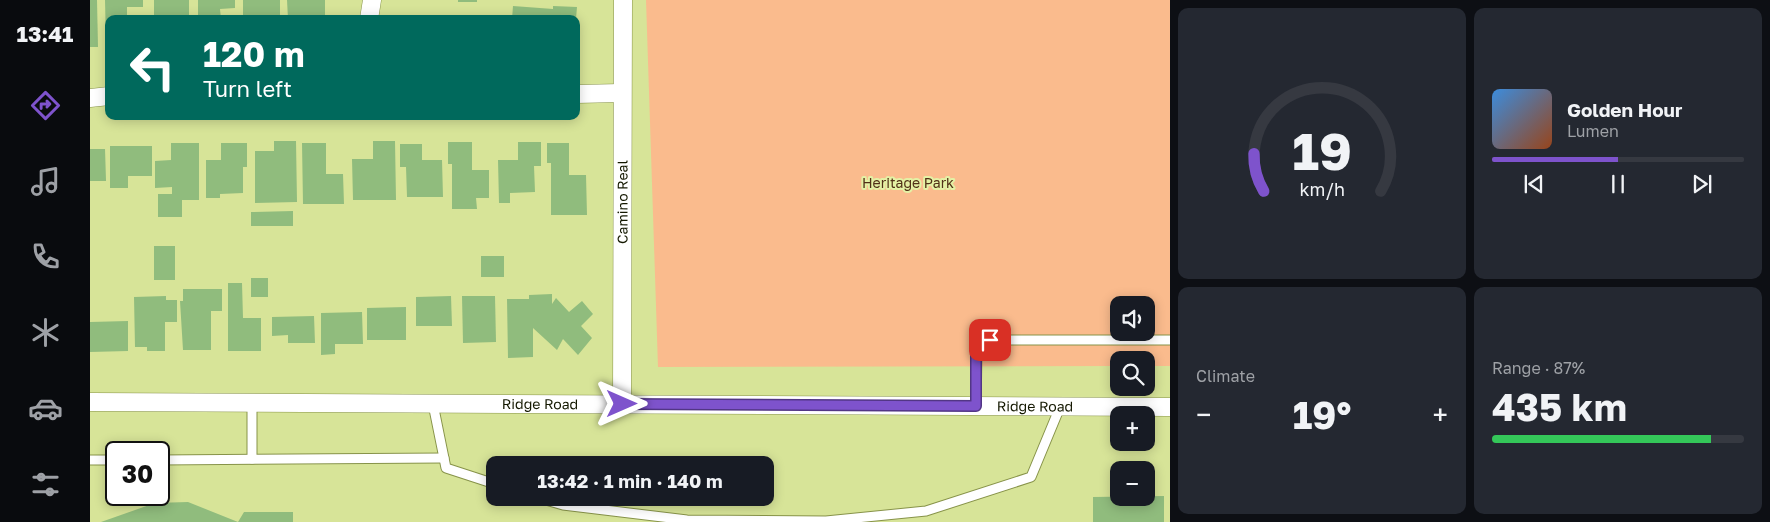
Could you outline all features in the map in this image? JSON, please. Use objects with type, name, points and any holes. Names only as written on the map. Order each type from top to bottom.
[{"type":"street","points":[[370,15],[372,0]]},
{"type":"street","name":"Camino Real","points":[[622,404],[621,94],[623,0]]},
{"type":"street","points":[[580,94],[621,94]]},
{"type":"street","points":[[90,98],[105,96]]},
{"type":"street","name":"Ridge Road","points":[[90,402],[1170,406]]},
{"type":"lane","points":[[976,406],[976,354],[990,340],[1170,340]]},
{"type":"lane","points":[[252,403],[252,459]]},
{"type":"lane","points":[[433,404],[446,468],[486,481]]},
{"type":"lane","points":[[571,506],[686,520],[826,522],[926,511],[1031,476],[1060,407]]},
{"type":"lane","points":[[170,460],[444,458]]},
{"type":"lane","points":[[90,460],[105,460]]},
{"type":"green space","name":"Heritage Park","points":[[646,0],[1170,0],[1170,366],[1155,366],[1155,351],[1110,351],[1110,366],[658,367]]},
{"type":"building","points":[[90,0],[97,0],[98,47],[90,47]]},
{"type":"building","points":[[105,0],[143,0],[143,7],[127,7],[127,15],[105,15]]},
{"type":"building","points":[[154,0],[189,0],[189,15],[154,15]]},
{"type":"building","points":[[198,0],[235,0],[235,8],[220,9],[221,15],[198,15]]},
{"type":"building","points":[[243,0],[280,0],[280,15],[243,15]]},
{"type":"building","points":[[287,0],[325,0],[325,15],[288,15]]},
{"type":"building","points":[[458,0],[477,0],[477,2],[458,2]]},
{"type":"building","points":[[513,6],[553,9],[553,6],[577,7],[576,15],[512,15]]},
{"type":"building","points":[[274,141],[296,141],[297,202],[255,203],[255,151],[274,151]]},
{"type":"building","points":[[373,141],[395,141],[396,200],[353,200],[352,159],[373,159]]},
{"type":"building","points":[[448,142],[472,142],[472,170],[489,170],[489,198],[476,198],[477,209],[452,209],[452,164],[448,164]]},
{"type":"building","points":[[518,142],[541,142],[541,166],[534,166],[535,192],[510,193],[510,203],[499,203],[498,160],[518,160]]},
{"type":"building","points":[[171,143],[199,143],[199,200],[182,200],[182,217],[158,217],[158,194],[172,194],[172,187],[155,188],[155,161],[171,160]]},
{"type":"building","points":[[221,143],[247,143],[247,167],[243,167],[243,193],[220,194],[220,198],[206,198],[206,160],[221,160]]},
{"type":"building","points":[[302,143],[326,143],[326,174],[343,174],[344,204],[303,204]]},
{"type":"building","points":[[547,143],[569,143],[569,175],[586,175],[587,215],[551,215],[551,163],[547,163]]},
{"type":"building","points":[[400,144],[422,144],[422,160],[442,160],[443,197],[407,197],[406,167],[400,167]]},
{"type":"building","points":[[110,146],[152,146],[152,176],[128,176],[128,188],[110,188]]},
{"type":"building","points":[[90,149],[105,149],[106,181],[90,181]]},
{"type":"building","points":[[293,211],[293,226],[251,226],[251,212]]},
{"type":"building","points":[[154,246],[175,246],[175,280],[154,280]]},
{"type":"building","points":[[481,256],[504,256],[504,277],[481,277]]},
{"type":"building","points":[[251,278],[268,278],[268,297],[251,297]]},
{"type":"building","points":[[228,283],[242,283],[243,318],[261,318],[261,351],[228,351]]},
{"type":"building","points":[[183,289],[222,289],[222,311],[211,311],[211,350],[183,350],[180,301],[183,301]]},
{"type":"building","points":[[552,294],[552,304],[556,298],[569,312],[582,301],[593,314],[581,326],[592,338],[578,355],[563,339],[557,350],[533,328],[533,357],[508,358],[507,299],[529,299],[529,295]]},
{"type":"building","points":[[166,296],[166,300],[177,300],[177,322],[165,322],[165,351],[147,351],[147,347],[135,347],[134,297]]},
{"type":"building","points":[[451,296],[452,326],[416,326],[416,297]]},
{"type":"building","points":[[462,296],[495,296],[496,342],[463,343]]},
{"type":"building","points":[[406,307],[406,340],[367,340],[367,308]]},
{"type":"building","points":[[362,312],[363,344],[335,344],[335,354],[321,355],[321,313]]},
{"type":"building","points":[[314,316],[315,343],[288,343],[288,335],[272,336],[272,317]]},
{"type":"building","points":[[128,321],[128,351],[90,352],[90,322]]},
{"type":"building","points":[[1155,496],[1164,496],[1164,522],[1093,522],[1093,497],[1110,497],[1110,506],[1155,506]]},
{"type":"building","points":[[188,502],[238,522],[101,522],[146,506],[170,506],[170,503]]},
{"type":"building","points":[[244,512],[293,512],[293,522],[238,522]]},
{"type":"route","points":[[622,404],[976,406],[976,354],[990,340]]}]
